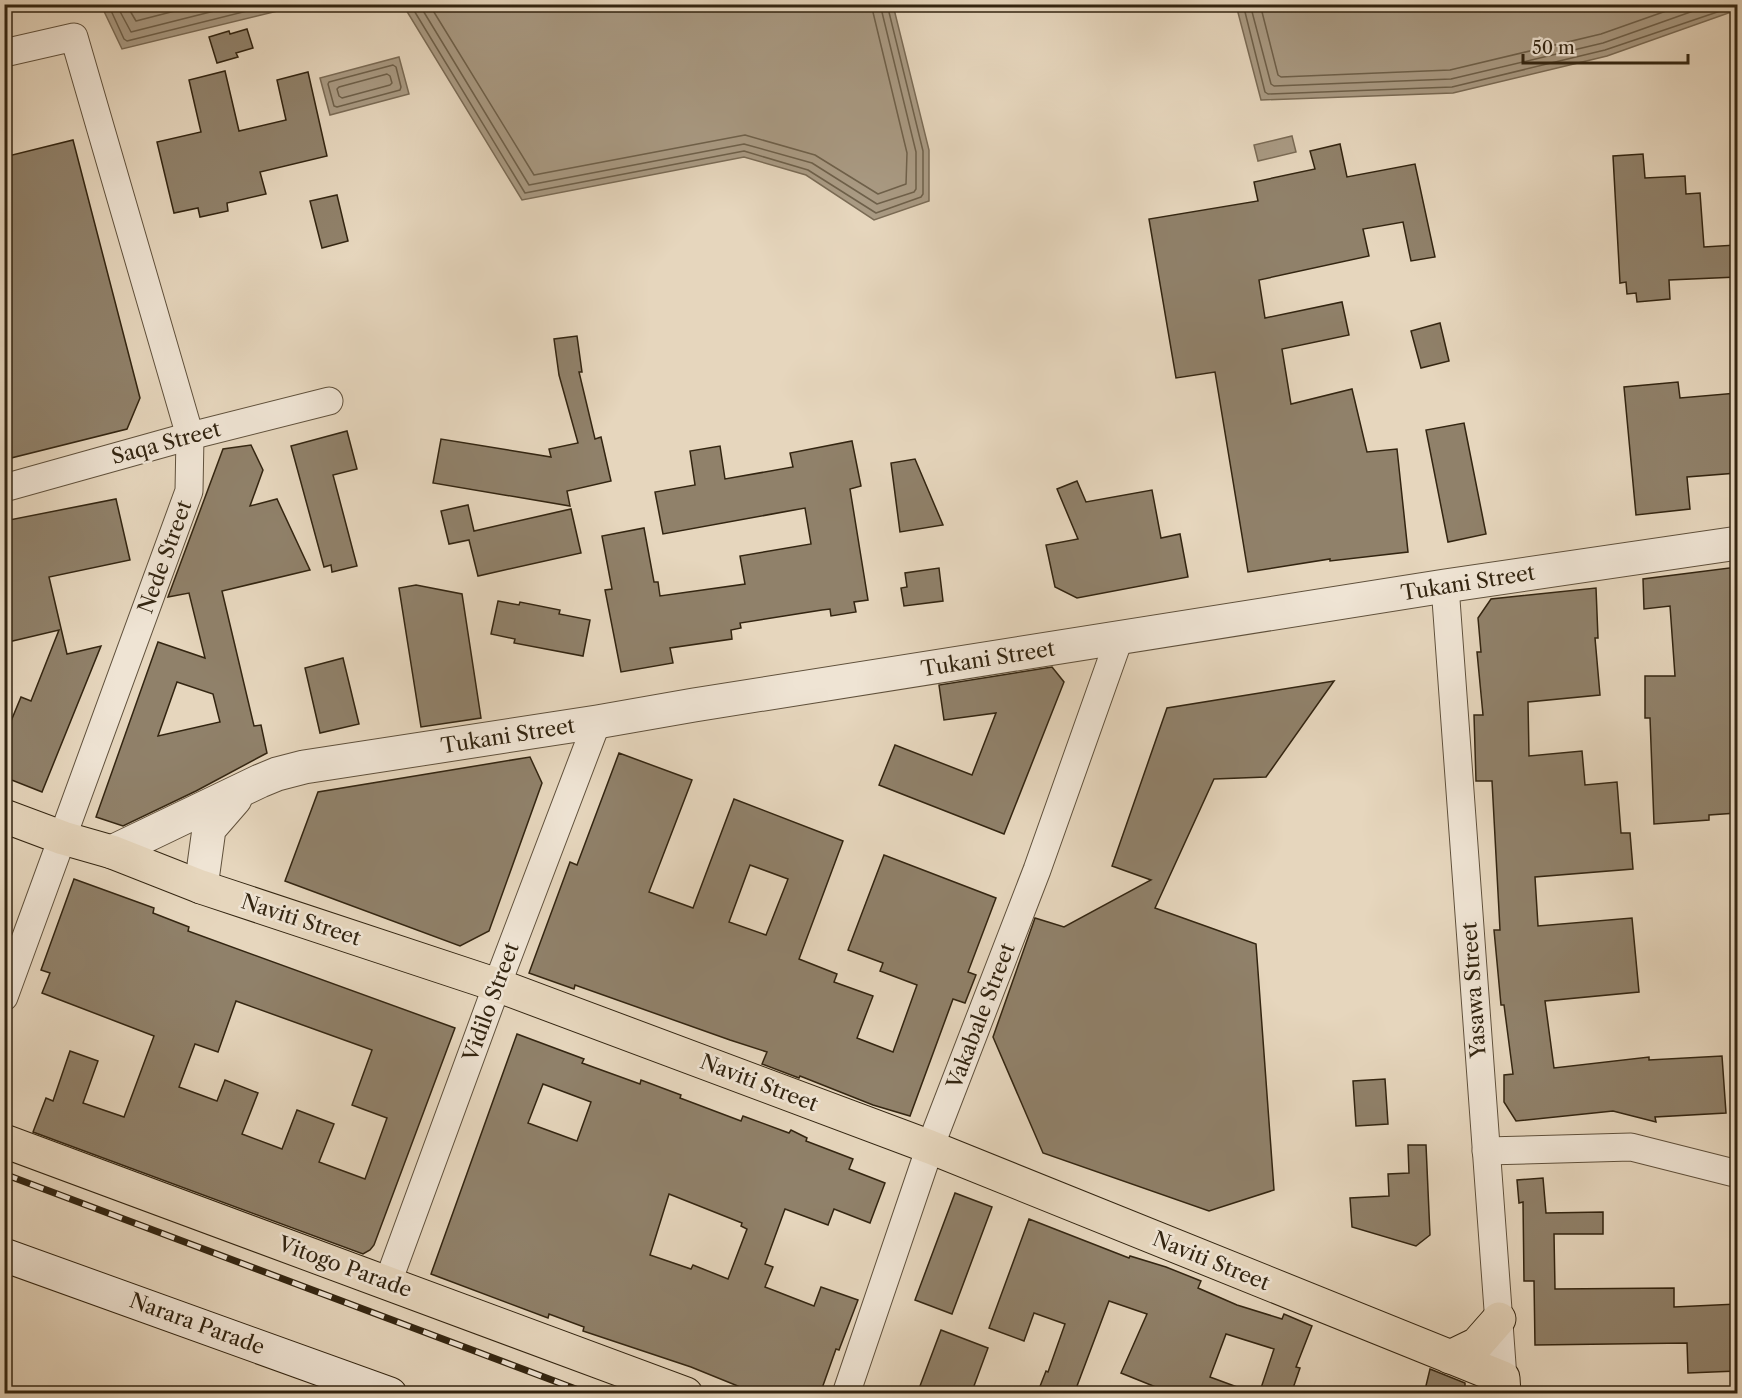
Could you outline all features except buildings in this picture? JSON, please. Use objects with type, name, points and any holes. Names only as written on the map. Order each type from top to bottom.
[{"type":"main road","name":"Naviti Street","points":[[4,816],[63,838],[112,852],[201,887],[497,985],[930,1147],[1450,1357],[1504,1386]]},
{"type":"main road","name":"Vitogo Parade","points":[[4,1141],[686,1394]]},
{"type":"main road","points":[[1450,1357],[1478,1344],[1499,1319]]},
{"type":"street","name":"Nede Street","points":[[4,53],[74,37],[190,436],[189,491],[4,997]]},
{"type":"street","name":"Saqa Street","points":[[4,488],[190,436],[328,401]]},
{"type":"street","name":"Tukani Street","points":[[112,852],[277,774],[304,767],[1445,586],[1737,543]]},
{"type":"street","name":"Yasawa Street","points":[[1445,586],[1504,1386]]},
{"type":"street","name":"Vakabale Street","points":[[846,1394],[930,1147],[1037,870],[1119,639]]},
{"type":"street","name":"Vidilo Street","points":[[388,1282],[597,722]]},
{"type":"street","name":"Tukani Street","points":[[201,887],[208,829],[242,791]]},
{"type":"street","points":[[1486,1151],[1631,1147],[1737,1174]]},
{"type":"street","name":"Narara Parade","points":[[4,1255],[390,1394]]},
{"type":"water","points":[[1737,4],[1737,10],[1607,56],[1453,93],[1261,100],[1236,5]]},
{"type":"water","points":[[101,5],[302,5],[122,49]]},
{"type":"water","points":[[403,5],[893,5],[929,150],[929,201],[874,220],[806,175],[744,157],[522,200]]},
{"type":"water","points":[[399,57],[409,94],[330,115],[320,78]]},
{"type":"water","points":[[1292,136],[1296,152],[1258,161],[1254,145]]},
{"type":"railway","points":[[4,1174],[589,1394]]}]
